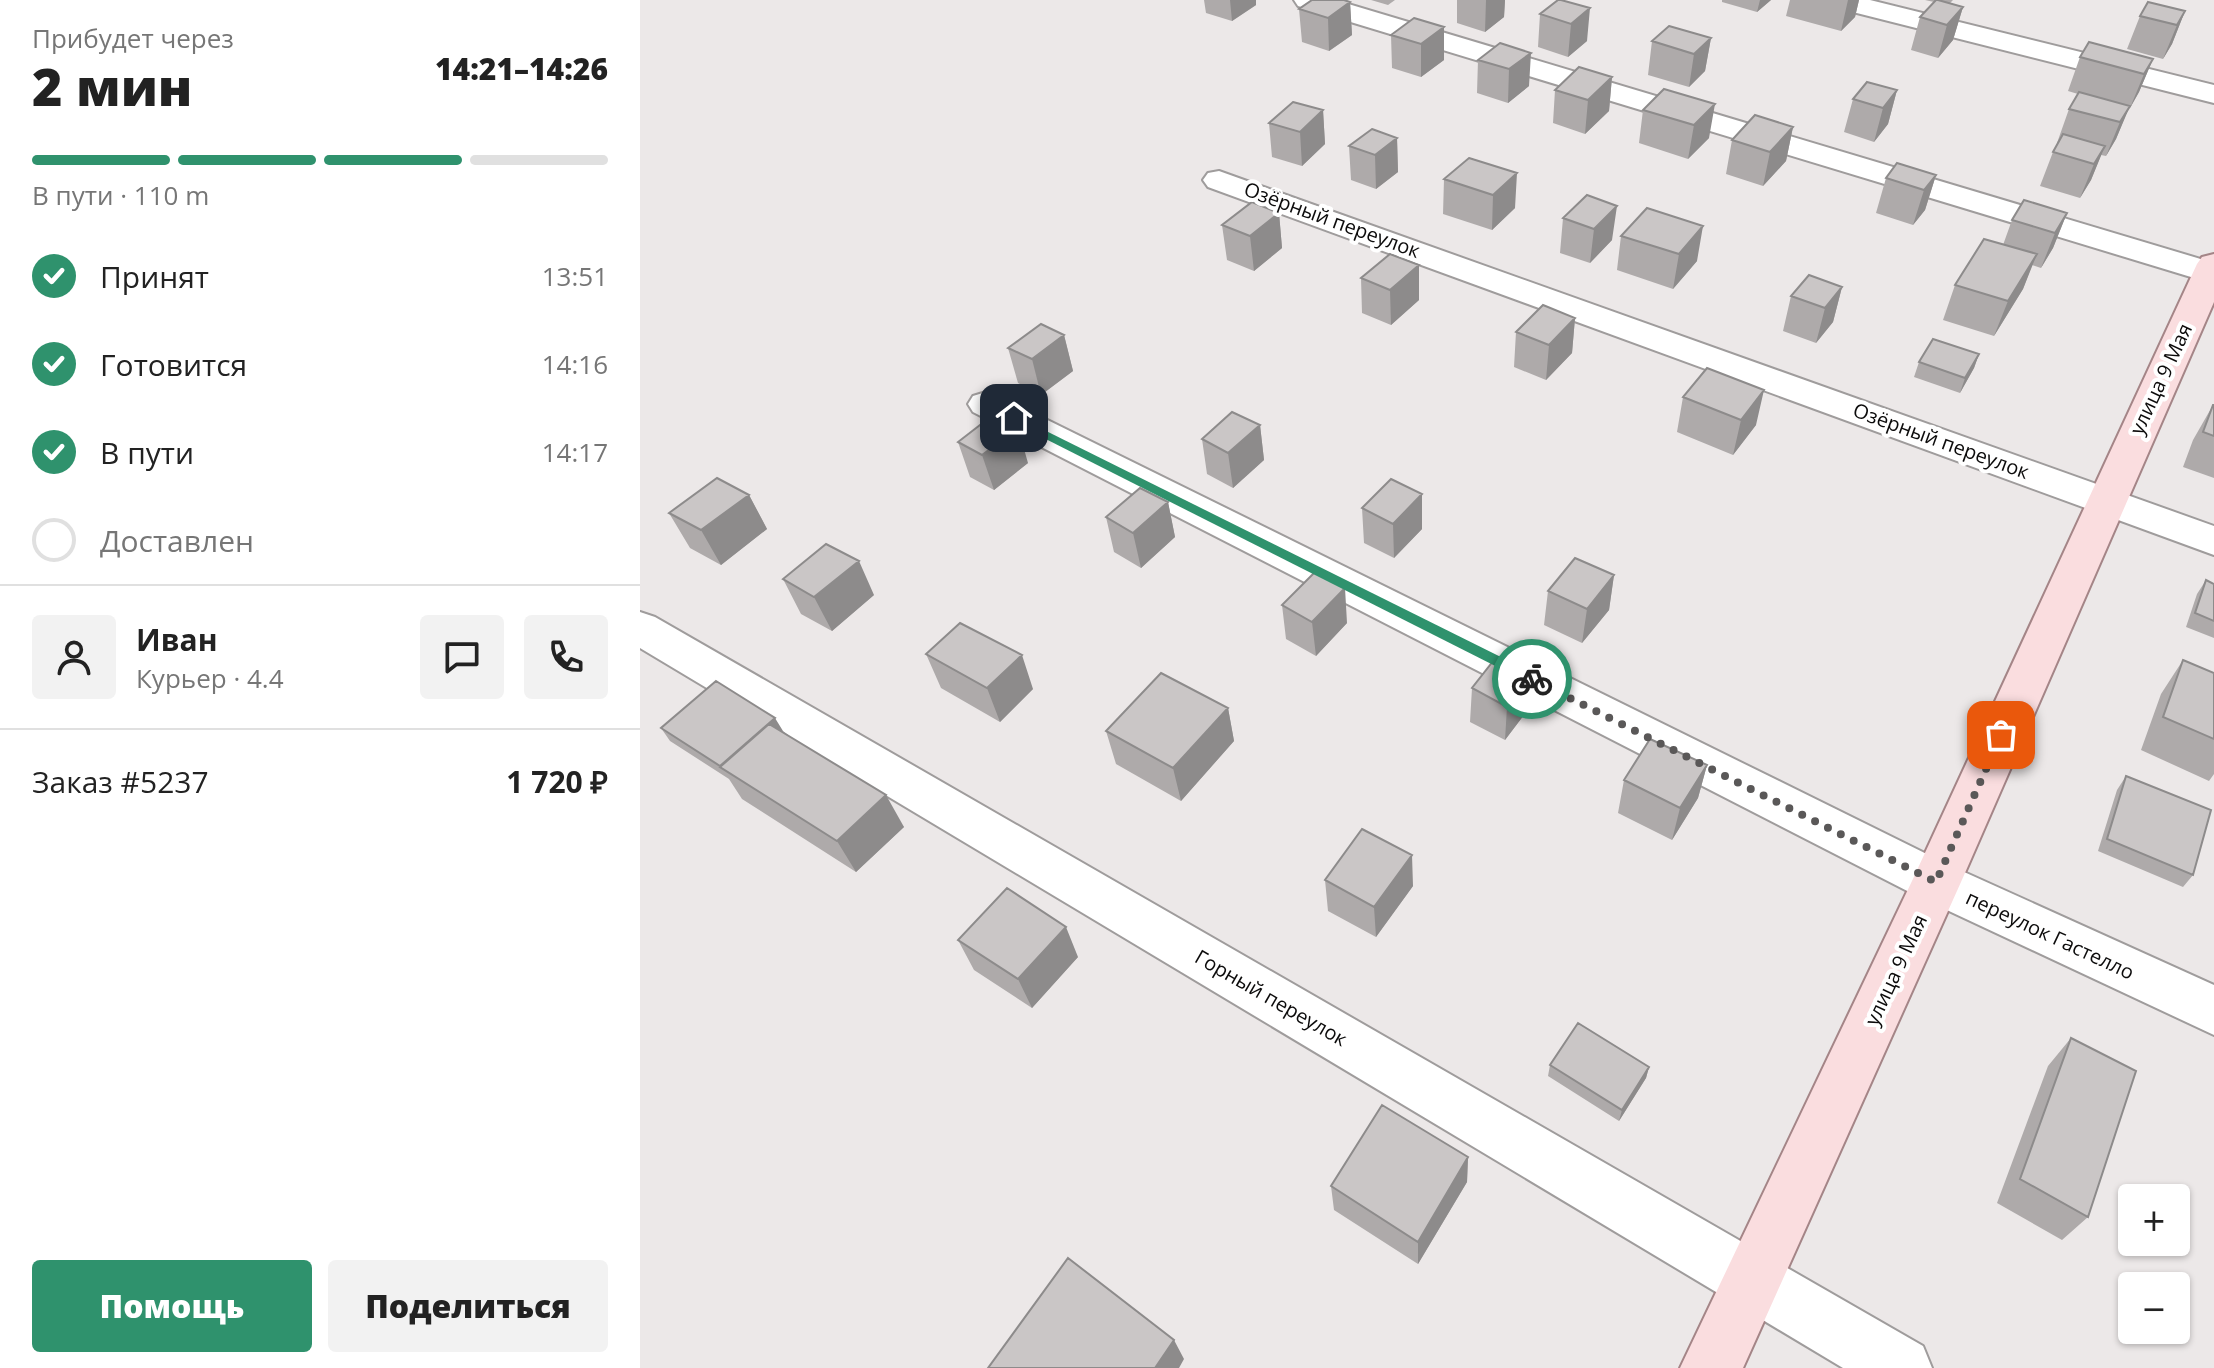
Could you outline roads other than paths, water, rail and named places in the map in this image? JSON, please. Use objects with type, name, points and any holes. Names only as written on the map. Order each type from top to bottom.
[{"type":"main road","name":"улица 9 Мая","points":[[1711,1368],[1936,882],[2104,501],[2213,270]]},
{"type":"street","points":[[1307,0],[2213,270]]},
{"type":"street","points":[[1838,0],[1888,5],[2214,94]]},
{"type":"street","name":"Озёрный переулок","points":[[1219,180],[1858,410],[2214,540],[2059,485],[1219,180]]},
{"type":"street","name":"переулок Гастелло","points":[[986,404],[1936,882],[2214,1011]]},
{"type":"street","name":"Горный переулок","points":[[640,628],[1877,1368]]},
{"type":"street","name":"Горный переулок","points":[[640,628],[1901,1368]]}]
